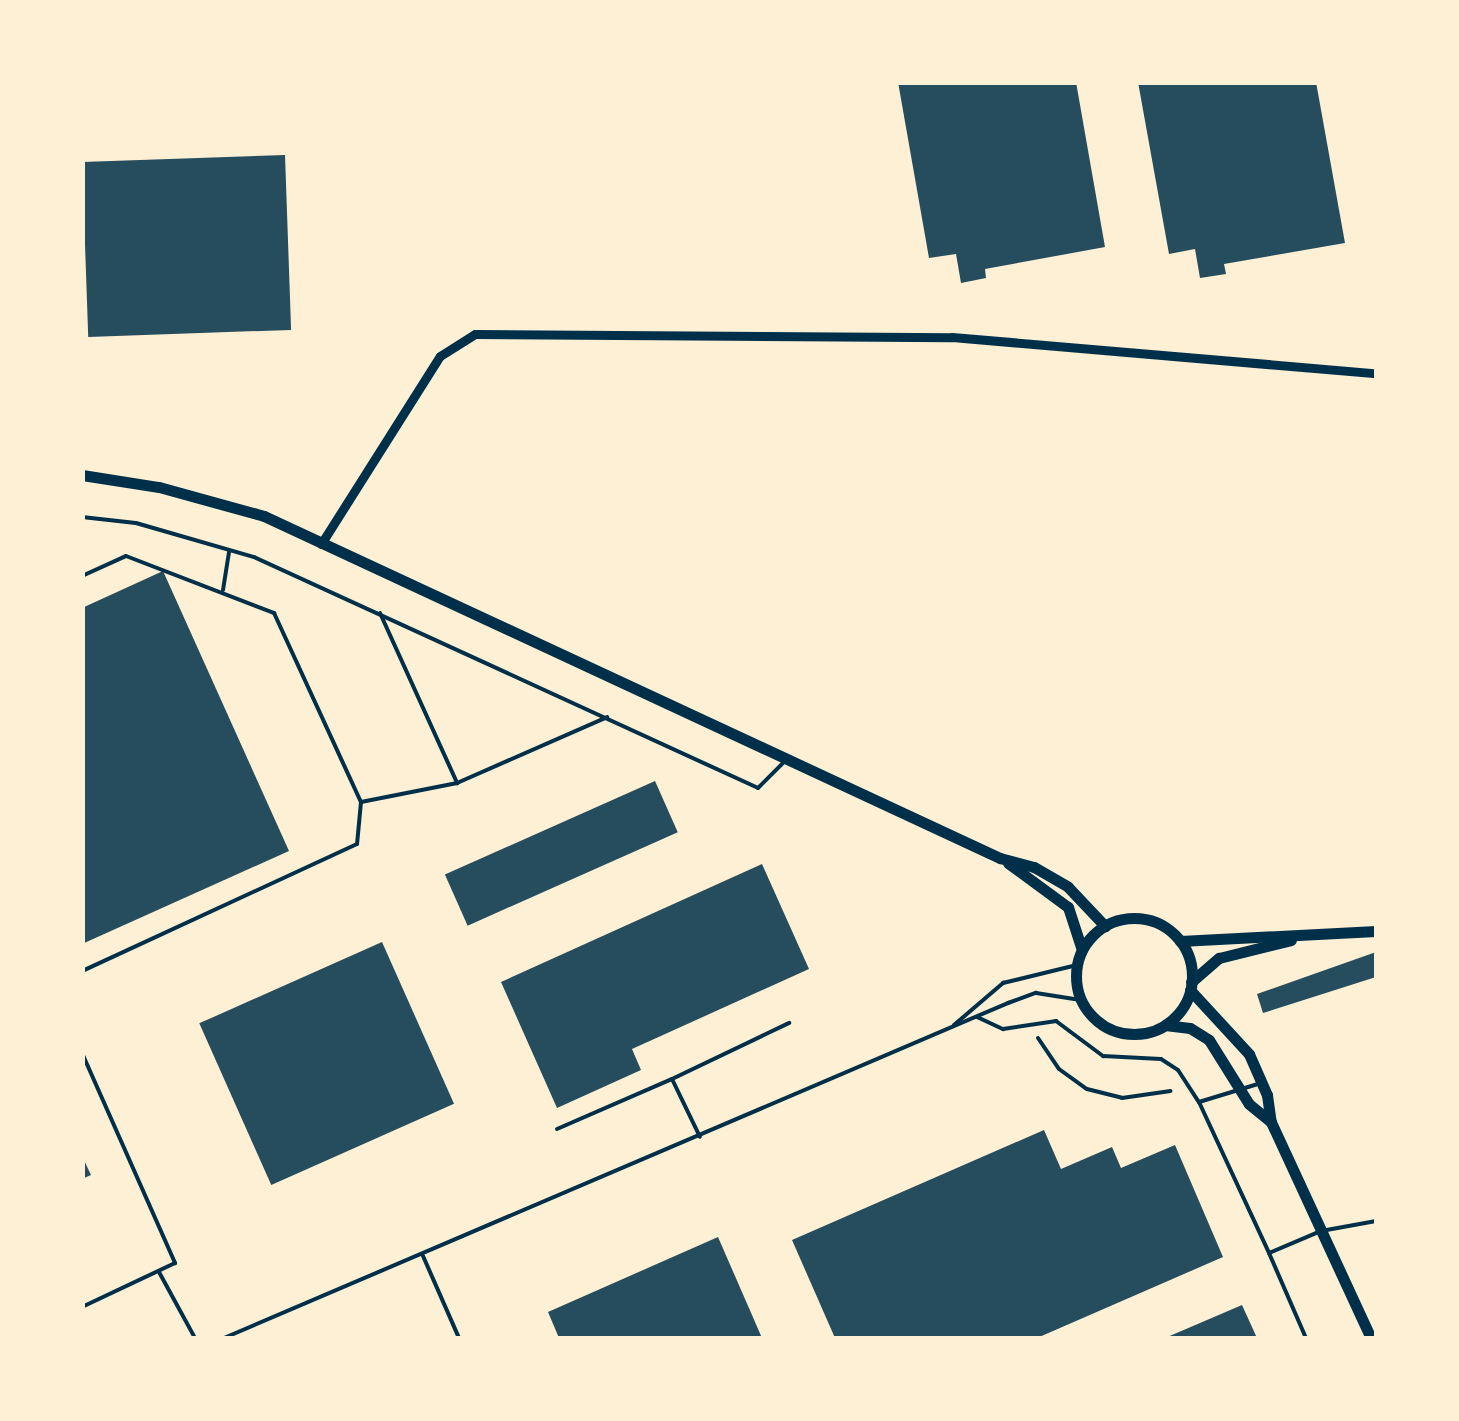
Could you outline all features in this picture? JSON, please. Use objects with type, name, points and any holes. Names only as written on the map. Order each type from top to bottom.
[{"type":"street","points":[[321,544],[440,356],[475,334],[952,337],[1376,373]]},
{"type":"street","points":[[82,475],[208,499],[321,544],[1000,858],[1056,878],[1105,926]]},
{"type":"street","points":[[1000,858],[1068,907],[1082,950]]},
{"type":"street","points":[[1271,1122],[1242,1092],[1209,1040],[1190,1028],[1165,1026],[1126,1034],[1091,1016],[1080,1000],[1077,964],[1082,950],[1105,926],[1153,922],[1180,941],[1200,944],[1269,934],[1294,938]]},
{"type":"street","points":[[1165,1026],[1191,986],[1220,958],[1294,938],[1376,931]]},
{"type":"street","points":[[1180,941],[1191,986],[1232,1031],[1262,1082],[1271,1122],[1371,1338]]},
{"type":"lane","points":[[82,517],[136,523],[229,551],[380,613],[758,788],[788,759]]},
{"type":"lane","points":[[223,590],[229,551]]},
{"type":"lane","points":[[82,576],[126,556],[274,612],[361,802],[357,844],[82,970]]},
{"type":"lane","points":[[380,613],[457,783]]},
{"type":"lane","points":[[361,802],[457,783],[608,717]]},
{"type":"lane","points":[[951,1028],[1003,983],[1077,964]]},
{"type":"lane","points":[[224,1338],[977,1017],[1036,994],[1080,1000]]},
{"type":"lane","points":[[977,1017],[1003,1028],[1056,1021],[1103,1056],[1161,1059],[1178,1070],[1199,1102],[1306,1338]]},
{"type":"lane","points":[[557,1129],[788,1023]]},
{"type":"lane","points":[[82,1053],[175,1263],[82,1307]]},
{"type":"lane","points":[[672,1079],[700,1137]]},
{"type":"lane","points":[[1199,1102],[1242,1092],[1262,1082]]},
{"type":"lane","points":[[1269,1253],[1321,1231],[1375,1221]]},
{"type":"lane","points":[[423,1255],[458,1338]]},
{"type":"lane","points":[[158,1271],[195,1338]]},
{"type":"path","points":[[1038,1038],[1059,1070],[1087,1088],[1122,1098],[1170,1091]]},
{"type":"building","points":[[898,82],[1076,82],[1105,247],[985,269],[986,278],[961,283],[956,254],[929,258]]},
{"type":"building","points":[[1138,82],[1316,82],[1345,243],[1224,264],[1226,274],[1200,278],[1195,249],[1169,254]]},
{"type":"building","points":[[285,155],[291,330],[88,337],[82,162]]},
{"type":"building","points":[[163,571],[289,851],[82,944],[82,608]]},
{"type":"building","points":[[655,781],[678,832],[468,926],[445,875]]},
{"type":"building","points":[[762,864],[809,969],[632,1049],[641,1070],[557,1108],[501,982]]},
{"type":"building","points":[[382,942],[454,1104],[271,1185],[199,1023]]},
{"type":"building","points":[[1376,952],[1376,977],[1263,1013],[1257,994]]},
{"type":"building","points":[[1044,1130],[1061,1169],[1112,1147],[1121,1168],[1175,1145],[1223,1257],[1037,1338],[835,1338],[792,1240]]},
{"type":"building","points":[[82,1156],[91,1175],[82,1179]]},
{"type":"building","points":[[718,1237],[762,1338],[559,1338],[548,1312]]},
{"type":"building","points":[[1242,1305],[1257,1338],[1165,1338]]}]
